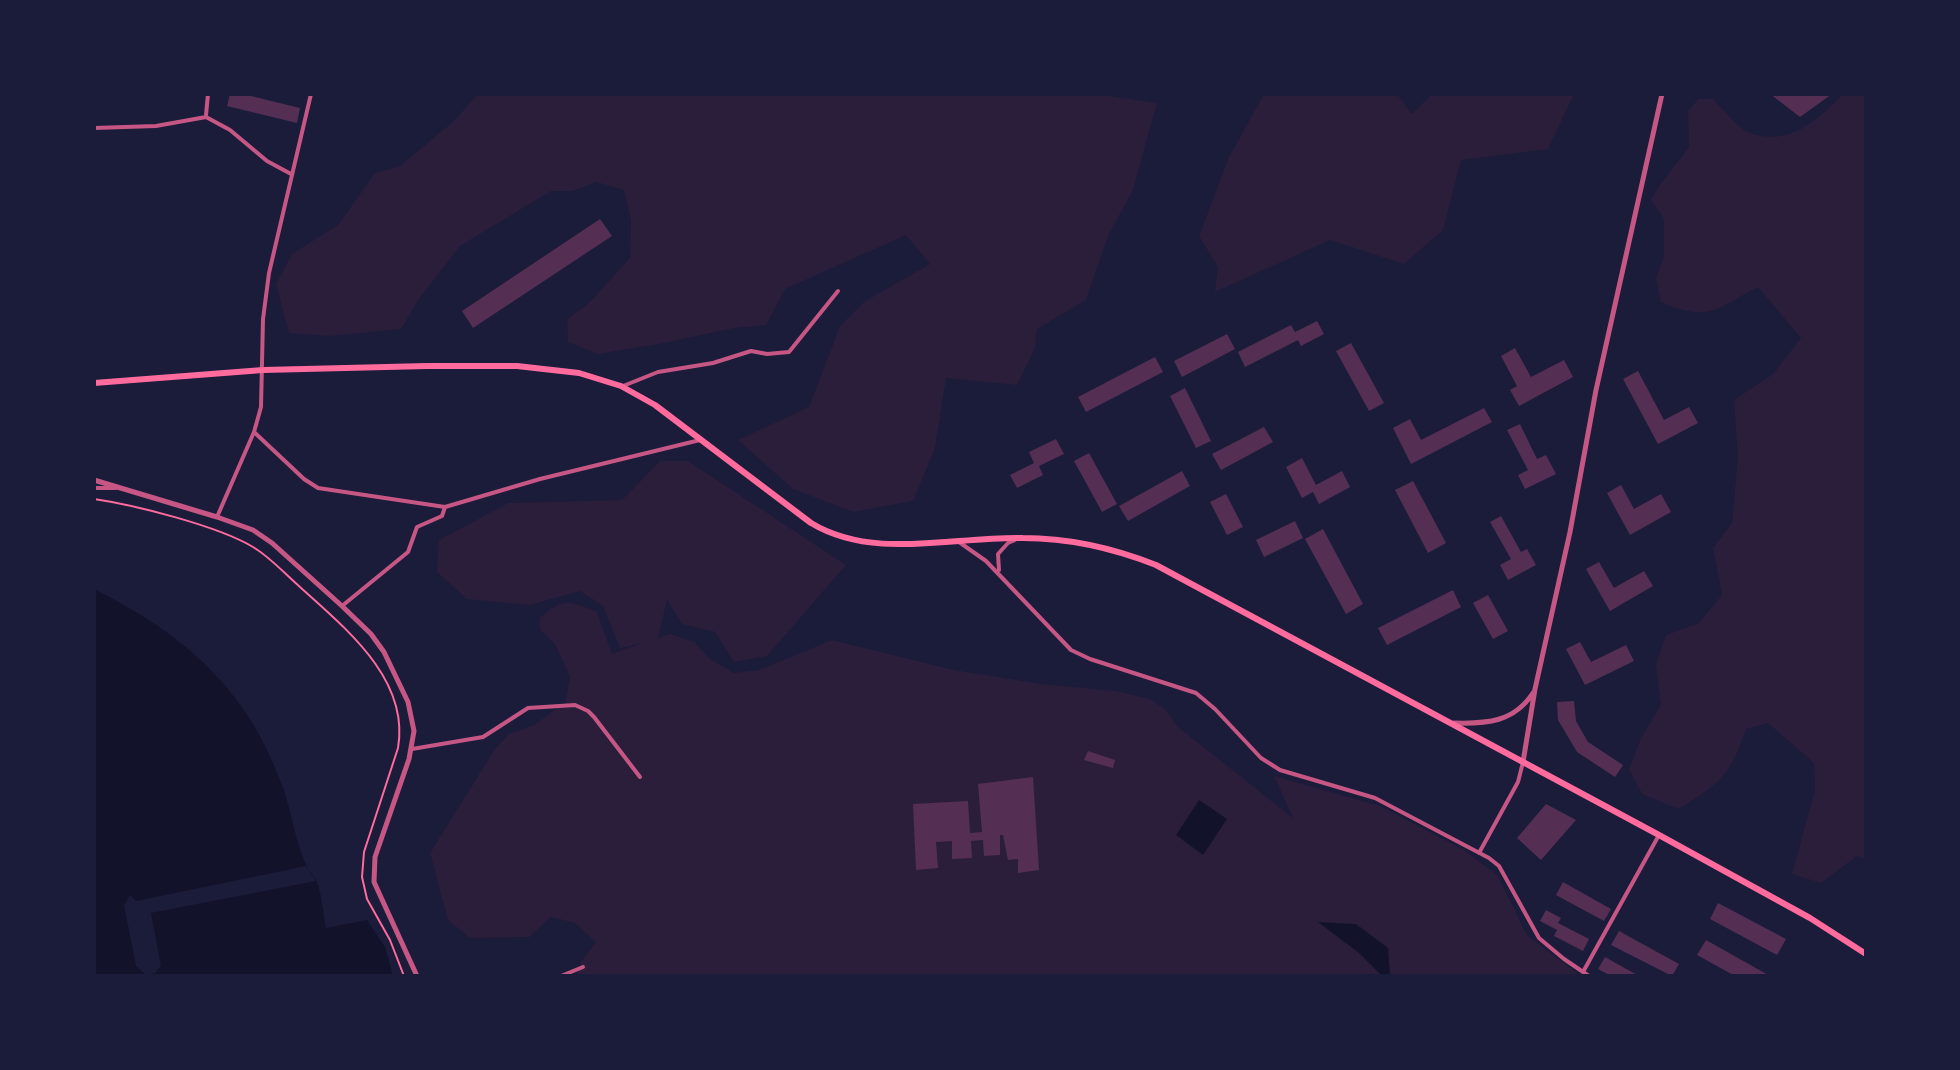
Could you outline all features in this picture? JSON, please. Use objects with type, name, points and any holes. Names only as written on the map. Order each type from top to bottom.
[{"type":"main road","points":[[94,383],[263,370],[527,366],[579,373],[621,386],[655,405],[811,523],[836,536],[879,543],[1021,538],[1061,540],[1102,547],[1156,565],[1659,835],[1810,918],[1866,954]]},
{"type":"street","points":[[206,117],[208,94]]},
{"type":"street","points":[[217,517],[254,432],[261,407],[264,307],[311,94]]},
{"type":"street","points":[[1479,853],[1518,782],[1523,762],[1596,390],[1662,94]]},
{"type":"street","points":[[94,128],[156,126],[206,117],[230,130],[267,161],[291,174]]},
{"type":"street","points":[[621,386],[658,372],[713,363],[751,351],[767,354],[789,352],[838,291]]},
{"type":"street","points":[[254,432],[304,479],[318,488],[445,507],[540,479],[700,440]]},
{"type":"street","points":[[94,480],[217,517],[262,536],[371,634],[393,669],[411,712],[414,731],[412,749],[378,848],[373,874],[377,892],[404,942],[417,976]]},
{"type":"street","points":[[94,488],[120,488]]},
{"type":"street","points":[[342,606],[408,552],[417,527],[442,516],[445,507]]},
{"type":"street","points":[[1001,576],[997,567],[998,554],[1008,543],[1021,538]]},
{"type":"street","points":[[956,541],[976,553],[1001,576],[1064,644],[1079,655],[1196,693],[1267,764],[1375,798],[1499,866],[1539,938],[1589,976]]},
{"type":"street","points":[[1454,723],[1502,720],[1520,709],[1535,689]]},
{"type":"street","points":[[412,749],[474,740],[528,708],[575,705],[594,717],[640,777]]},
{"type":"street","points":[[1583,972],[1659,835]]},
{"type":"street","points":[[561,976],[583,967]]},
{"type":"path","points":[[94,499],[160,514],[252,546],[357,639],[376,664],[399,714],[401,731],[364,852],[362,877],[367,899],[390,940],[404,976]]},
{"type":"shaded area","points":[[478,94],[1095,94],[1157,103],[1133,190],[1108,236],[1086,300],[1037,329],[1035,348],[1017,385],[946,378],[935,448],[913,501],[853,512],[793,489],[738,440],[809,407],[840,326],[865,301],[930,264],[906,235],[785,289],[766,325],[734,328],[598,354],[568,342],[567,319],[588,304],[630,258],[631,221],[624,190],[596,182],[573,191],[551,191],[460,246],[419,299],[401,329],[330,336],[289,333],[276,284],[292,254],[338,225],[375,173],[400,166],[455,120]]},
{"type":"shaded area","points":[[1264,94],[1397,94],[1412,114],[1432,94],[1574,94],[1548,149],[1461,160],[1443,230],[1404,264],[1330,240],[1215,292],[1218,267],[1199,236],[1229,157]]},
{"type":"shaded area","points":[[1843,94],[1866,94],[1866,859],[1857,856],[1821,883],[1792,874],[1815,790],[1814,763],[1768,723],[1746,729],[1735,758],[1722,777],[1678,809],[1642,794],[1629,769],[1641,738],[1661,705],[1656,664],[1666,635],[1699,623],[1722,595],[1713,548],[1732,523],[1738,457],[1734,400],[1773,374],[1801,338],[1758,287],[1712,311],[1691,312],[1661,302],[1656,278],[1664,256],[1664,219],[1651,200],[1689,147],[1688,111],[1698,99],[1713,99],[1750,133],[1777,136],[1790,134],[1813,121]]},
{"type":"shaded area","points":[[660,461],[688,461],[846,565],[767,656],[734,662],[715,632],[682,624],[667,600],[658,638],[670,634],[694,642],[710,659],[734,673],[759,670],[832,640],[954,670],[1041,684],[1116,691],[1150,699],[1166,710],[1177,726],[1293,818],[1274,776],[1380,806],[1464,850],[1498,876],[1527,935],[1581,976],[577,976],[581,962],[596,942],[575,923],[551,917],[529,937],[470,938],[448,920],[430,853],[495,749],[509,734],[534,725],[565,703],[570,677],[555,644],[540,630],[540,618],[561,604],[580,605],[597,612],[612,654],[642,643],[620,648],[603,606],[580,591],[530,605],[467,599],[437,572],[439,540],[508,503],[622,500]]},
{"type":"shaded area","points":[[94,589],[185,646],[232,694],[269,753],[283,788],[302,856],[318,885],[326,928],[367,920],[385,947],[393,976],[94,976]]},
{"type":"shaded area","points":[[1199,800],[1227,819],[1203,855],[1176,835]]},
{"type":"shaded area","points":[[1318,922],[1356,924],[1388,948],[1390,976],[1382,976],[1359,953]]},
{"type":"pier","points":[[306,866],[316,881],[151,913],[161,966],[155,973],[146,975],[136,966],[124,905],[130,895],[136,901]]},
{"type":"building","points":[[230,94],[243,94],[300,108],[297,123],[227,106]]},
{"type":"building","points":[[1770,94],[1832,94],[1800,117]]},
{"type":"building","points":[[600,219],[612,236],[473,328],[462,311]]},
{"type":"building","points":[[1317,321],[1324,334],[1301,346],[1298,340],[1245,367],[1238,352],[1291,325],[1295,332]]},
{"type":"building","points":[[1227,334],[1235,349],[1182,377],[1174,361]]},
{"type":"building","points":[[1351,343],[1384,403],[1369,411],[1336,351]]},
{"type":"building","points":[[1515,348],[1531,377],[1564,360],[1573,377],[1519,406],[1510,390],[1517,386],[1501,356]]},
{"type":"building","points":[[1155,357],[1163,372],[1086,412],[1078,397]]},
{"type":"building","points":[[1638,371],[1664,420],[1689,407],[1698,423],[1658,444],[1623,379]]},
{"type":"building","points":[[1185,388],[1211,441],[1196,448],[1170,396]]},
{"type":"building","points":[[1484,408],[1492,422],[1411,464],[1393,428],[1410,419],[1421,440]]},
{"type":"building","points":[[1520,424],[1537,459],[1546,455],[1556,474],[1525,489],[1518,475],[1528,470],[1507,430]]},
{"type":"building","points":[[1264,427],[1273,442],[1221,470],[1212,454]]},
{"type":"building","points":[[1056,439],[1064,454],[1039,466],[1043,475],[1017,488],[1010,475],[1034,463],[1029,452]]},
{"type":"building","points":[[1089,453],[1117,504],[1102,512],[1074,461]]},
{"type":"building","points":[[1302,458],[1316,485],[1342,471],[1350,487],[1319,504],[1313,492],[1302,498],[1286,467]]},
{"type":"building","points":[[1182,471],[1190,486],[1128,521],[1119,506]]},
{"type":"building","points":[[1413,481],[1446,543],[1428,553],[1395,490]]},
{"type":"building","points":[[1621,485],[1634,509],[1661,494],[1671,512],[1630,535],[1607,493]]},
{"type":"building","points":[[1226,494],[1243,527],[1227,535],[1210,502]]},
{"type":"building","points":[[1501,516],[1521,552],[1527,549],[1536,565],[1508,580],[1500,565],[1511,559],[1490,522]]},
{"type":"building","points":[[1295,521],[1303,538],[1264,557],[1256,540]]},
{"type":"building","points":[[1323,529],[1363,604],[1346,614],[1305,539]]},
{"type":"building","points":[[1599,562],[1614,588],[1644,571],[1653,586],[1610,611],[1586,569]]},
{"type":"building","points":[[1453,590],[1461,607],[1387,645],[1378,628]]},
{"type":"building","points":[[1488,595],[1508,631],[1493,639],[1473,603]]},
{"type":"building","points":[[1580,642],[1591,662],[1626,645],[1634,661],[1585,685],[1566,649]]},
{"type":"building","points":[[1574,701],[1576,721],[1588,742],[1623,765],[1615,777],[1577,752],[1558,720],[1557,702]]},
{"type":"building","points":[[1088,751],[1115,760],[1113,768],[1084,760]]},
{"type":"building","points":[[1033,777],[1039,870],[1018,873],[1018,859],[1008,860],[1003,835],[1000,835],[1000,855],[984,856],[983,840],[971,841],[972,858],[952,859],[952,841],[936,842],[938,868],[916,870],[913,804],[968,801],[970,833],[982,832],[978,784]]},
{"type":"building","points":[[1546,804],[1576,820],[1541,860],[1517,838]]},
{"type":"building","points":[[1563,882],[1611,909],[1604,921],[1556,895]]},
{"type":"building","points":[[1718,903],[1786,939],[1777,955],[1710,919]]},
{"type":"building","points":[[1546,910],[1561,918],[1558,923],[1589,939],[1583,951],[1554,936],[1557,930],[1540,921]]},
{"type":"building","points":[[1619,931],[1679,964],[1672,976],[1611,945]]},
{"type":"building","points":[[1706,940],[1770,976],[1735,976],[1697,955]]},
{"type":"building","points":[[1605,957],[1639,976],[1611,976],[1598,969]]}]
